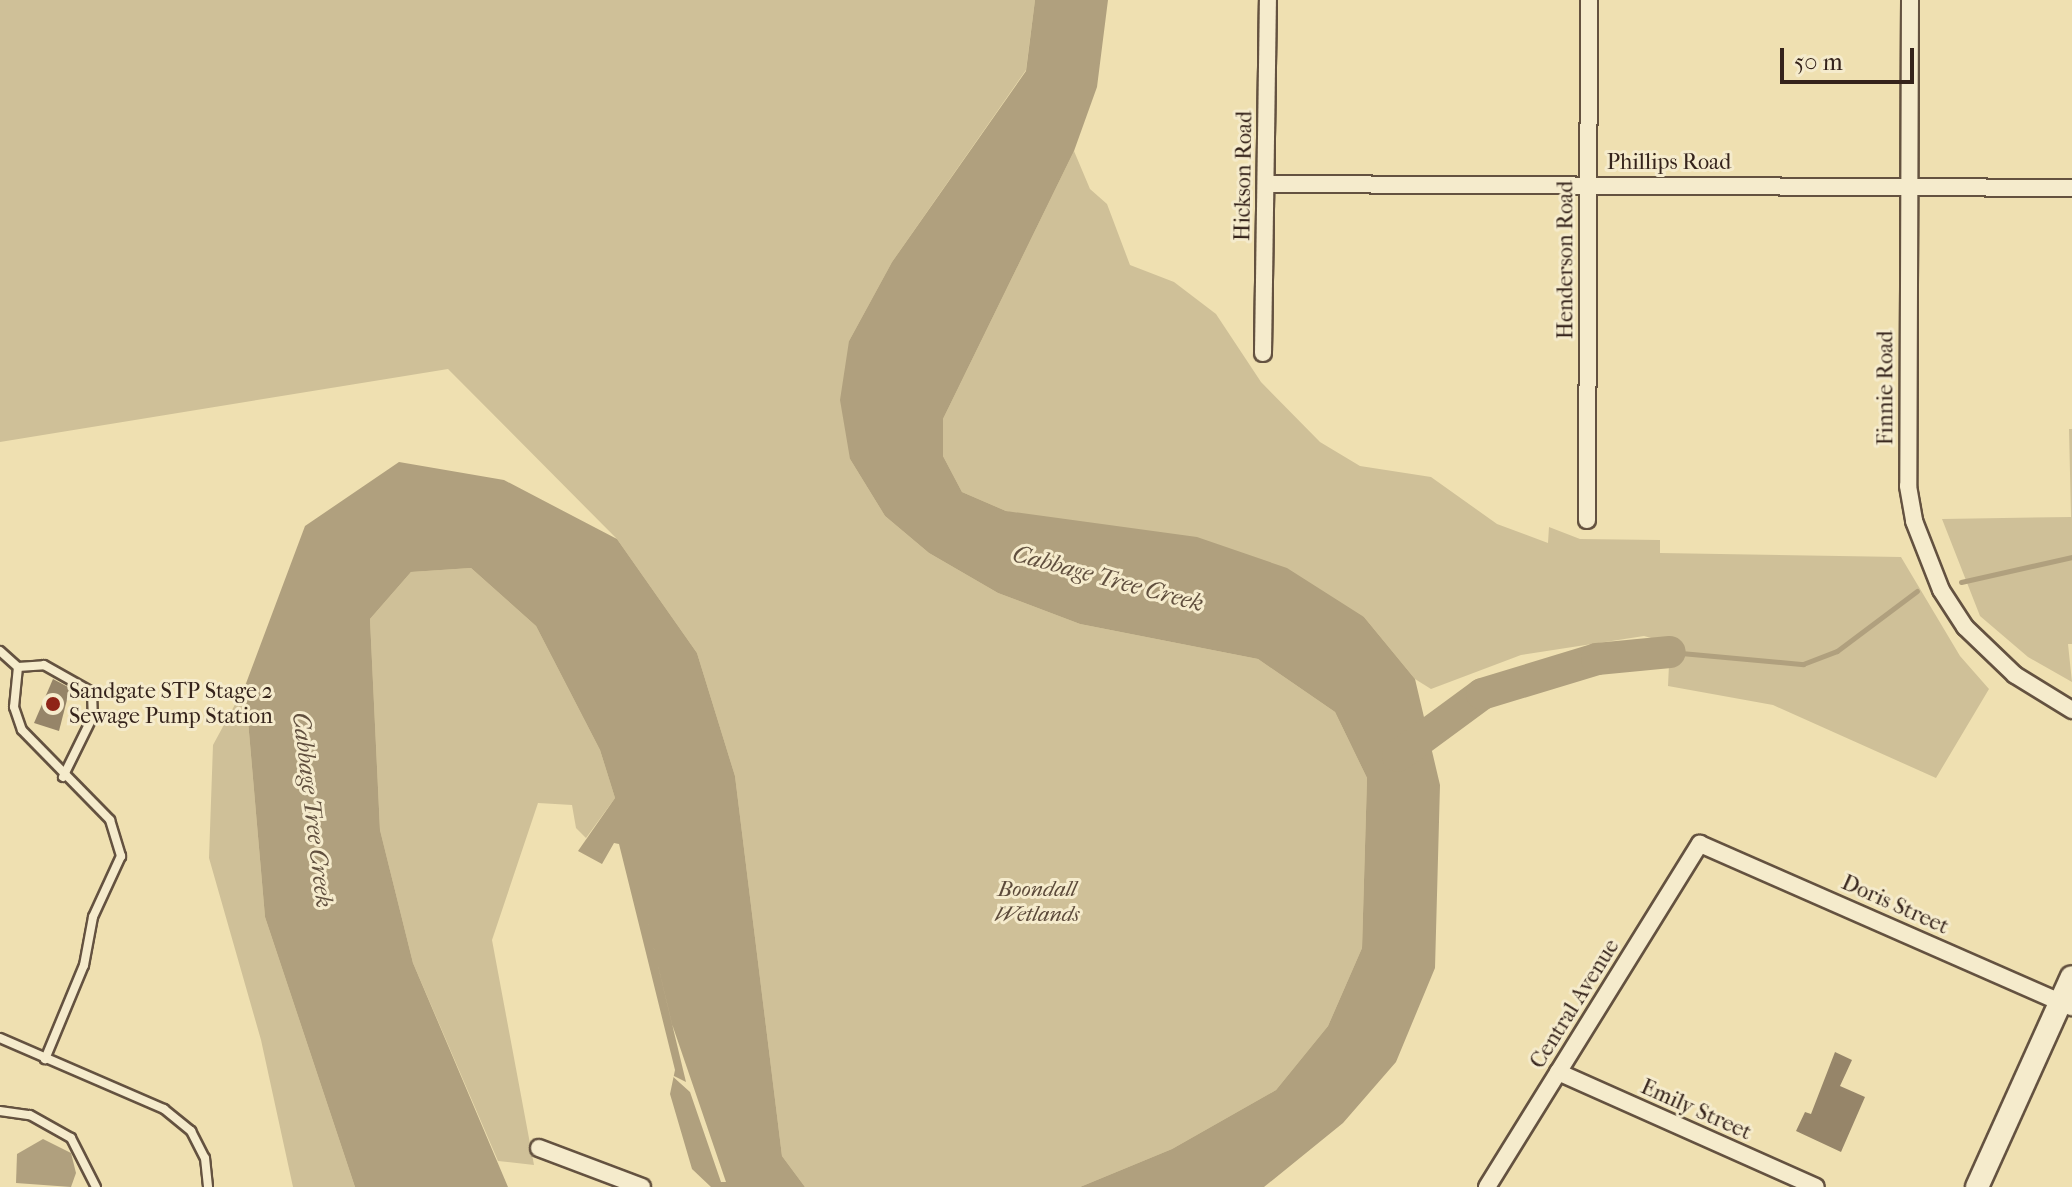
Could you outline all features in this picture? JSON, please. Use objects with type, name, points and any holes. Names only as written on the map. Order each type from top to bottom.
[{"type":"street","name":"Hickson Road","points":[[1263,353],[1268,0]]},
{"type":"street","name":"Henderson Road","points":[[1587,520],[1589,0]]},
{"type":"street","name":"Finnie Road","points":[[1910,0],[1908,486],[1914,522],[1941,590],[1965,627],[2015,675],[2072,710]]},
{"type":"street","name":"Phillips Road","points":[[1267,184],[2072,188]]},
{"type":"street","name":"Doris Street","points":[[1700,844],[2066,1004]]},
{"type":"street","name":"Central Avenue","points":[[1487,1187],[1700,844]]},
{"type":"street","points":[[1977,1187],[2066,1004],[2072,977]]},
{"type":"street","name":"Emily Street","points":[[1558,1072],[1816,1187]]},
{"type":"street","points":[[539,1148],[642,1187]]},
{"type":"lane","points":[[0,651],[18,667],[44,665],[92,692],[93,716],[63,777]]},
{"type":"lane","points":[[18,667],[14,707],[22,730],[63,777],[110,820],[121,856],[93,917],[84,965],[45,1059]]},
{"type":"lane","points":[[0,1038],[173,1116],[191,1131],[205,1158],[208,1187]]},
{"type":"lane","points":[[0,1111],[30,1115],[71,1138],[96,1187]]},
{"type":"green space","name":"Boondall Wetlands","points":[[0,0],[1035,0],[1026,70],[892,262],[849,341],[850,459],[885,516],[929,553],[998,593],[1080,624],[1258,659],[1335,712],[1367,778],[1362,948],[1328,1026],[1276,1090],[1172,1149],[1080,1187],[805,1187],[782,1156],[735,776],[697,653],[617,539],[448,369],[0,442]]},
{"type":"green space","points":[[1074,151],[1090,189],[1107,204],[1130,265],[1174,282],[1216,314],[1261,382],[1320,442],[1360,466],[1431,477],[1497,524],[1548,543],[1549,527],[1580,539],[1660,540],[1660,553],[1901,557],[1960,656],[1989,689],[1936,778],[1773,705],[1668,686],[1670,643],[1644,636],[1521,655],[1431,689],[1415,679],[1364,617],[1006,511],[962,492],[943,456],[943,419]]},
{"type":"green space","points":[[2069,429],[2072,429],[2072,644],[2068,644],[2072,682],[2028,657],[1980,616],[1942,519],[2071,517]]},
{"type":"green space","points":[[471,568],[536,626],[600,750],[615,798],[586,838],[576,828],[572,805],[538,803],[492,940],[534,1165],[498,1161],[413,963],[380,830],[370,619],[411,572]]},
{"type":"green space","points":[[245,686],[265,917],[355,1187],[293,1187],[261,1040],[209,858],[213,745]]},
{"type":"water","name":"Cabbage Tree Creek","points":[[1035,0],[1108,0],[1097,87],[1074,151],[943,419],[943,456],[962,492],[1006,511],[1197,537],[1287,568],[1364,617],[1415,679],[1440,785],[1435,968],[1396,1062],[1343,1123],[1264,1187],[1080,1187],[1172,1149],[1276,1090],[1328,1026],[1362,948],[1367,778],[1335,712],[1258,659],[1080,624],[998,593],[929,553],[885,516],[850,459],[840,400],[849,341],[892,262],[1026,71]]},
{"type":"water","name":"Cabbage Tree Creek","points":[[399,462],[504,480],[617,539],[697,653],[735,776],[782,1156],[805,1187],[711,1187],[692,1169],[670,1094],[675,1070],[619,844],[614,843],[602,864],[578,851],[615,798],[600,750],[536,626],[471,568],[411,572],[370,619],[380,830],[413,963],[508,1187],[355,1187],[265,917],[245,686],[305,526]]},
{"type":"water","points":[[43,1139],[71,1153],[76,1173],[71,1187],[16,1183],[17,1154]]},
{"type":"pier","points":[[672,1025],[726,1182],[721,1182],[690,1092],[670,1074],[686,1082]]},
{"type":"building","name":"Sandgate STP Stage 2 Sewage Pump Station","points":[[53,679],[70,688],[59,731],[34,723]]},
{"type":"building","points":[[1835,1052],[1852,1060],[1840,1086],[1865,1097],[1841,1152],[1796,1131],[1805,1112],[1811,1114]]},
{"type":"waterway","points":[[1961,582],[2072,557]]},
{"type":"waterway","points":[[1670,652],[1803,664],[1837,651],[1917,591]]},
{"type":"waterway","points":[[1398,756],[1482,694],[1597,659],[1670,652]]},
{"type":"place","name":"Sandgate STP Stage 2 Sewage Pump Station","points":[[53,704]]}]
